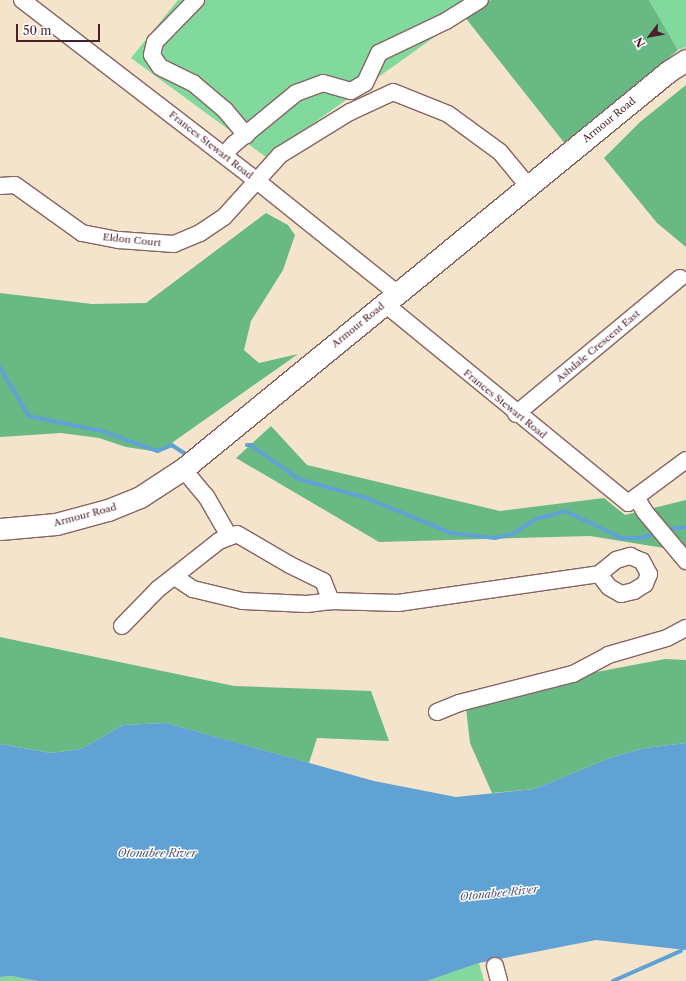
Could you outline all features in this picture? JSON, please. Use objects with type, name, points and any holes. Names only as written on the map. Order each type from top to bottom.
[{"type":"main road","name":"Armour Road","points":[[0,529],[56,524],[108,510],[140,497],[183,469],[669,71],[686,60]]},
{"type":"street","name":"Frances Stewart Road","points":[[22,0],[257,181],[391,298],[516,414],[632,500],[645,512],[686,561]]},
{"type":"street","points":[[196,0],[155,42],[152,56],[160,67],[193,83],[220,106],[246,135]]},
{"type":"street","points":[[224,155],[296,93],[323,83],[351,91],[365,83],[379,54],[446,21],[480,0]]},
{"type":"street","name":"Eldon Court","points":[[0,186],[15,185],[82,234],[119,240],[174,244],[200,233],[224,217],[280,155],[350,112],[393,92],[448,114],[500,152],[528,186]]},
{"type":"street","name":"Ashdale Crescent East","points":[[516,414],[680,278]]},
{"type":"street","points":[[632,500],[686,460]]},
{"type":"street","points":[[183,469],[206,496],[229,536]]},
{"type":"street","points":[[122,626],[158,590],[174,577],[229,536],[237,534],[290,566],[323,581],[331,601]]},
{"type":"street","points":[[174,577],[193,589],[243,601],[307,604],[331,601],[398,603],[599,574]]},
{"type":"street","points":[[437,712],[459,703],[573,674],[608,655],[667,638],[686,628]]},
{"type":"green space","points":[[178,0],[491,0],[464,16],[266,157],[131,58]]},
{"type":"green space","points":[[491,0],[649,0],[678,50],[566,145],[464,16]]},
{"type":"green space","points":[[649,0],[686,0],[686,47],[678,50]]},
{"type":"green space","points":[[686,85],[686,247],[657,223],[604,158],[640,122]]},
{"type":"green space","points":[[266,213],[288,225],[295,235],[283,270],[251,321],[244,350],[259,363],[298,354],[159,452],[126,447],[99,438],[61,433],[0,437],[0,293],[92,304],[146,303]]},
{"type":"green space","points":[[271,426],[307,465],[500,511],[604,498],[625,515],[686,500],[686,566],[664,548],[590,536],[379,542],[236,458]]},
{"type":"green space","points":[[0,637],[234,686],[371,691],[389,741],[317,738],[309,763],[166,723],[123,725],[81,749],[51,753],[0,744]]},
{"type":"green space","points":[[665,659],[686,660],[686,743],[645,748],[612,757],[534,789],[492,793],[470,743],[466,708],[591,673]]},
{"type":"green space","points":[[479,963],[484,981],[427,981]]},
{"type":"green space","points":[[11,976],[38,981],[0,981],[0,977]]},
{"type":"water","name":"Otonabee River","points":[[166,723],[374,781],[456,797],[534,789],[612,757],[645,748],[686,743],[686,950],[596,940],[479,963],[427,981],[38,981],[11,976],[0,977],[0,744],[51,753],[81,749],[123,725]]},
{"type":"waterway","points":[[0,367],[29,416],[102,431],[158,451],[172,445],[186,454]]},
{"type":"waterway","points":[[247,445],[251,445],[299,479],[367,498],[451,533],[495,538],[513,534],[536,519],[566,511],[621,538],[641,538],[652,535]]},
{"type":"waterway","points":[[670,529],[686,527]]},
{"type":"waterway","points":[[613,981],[681,951]]}]
